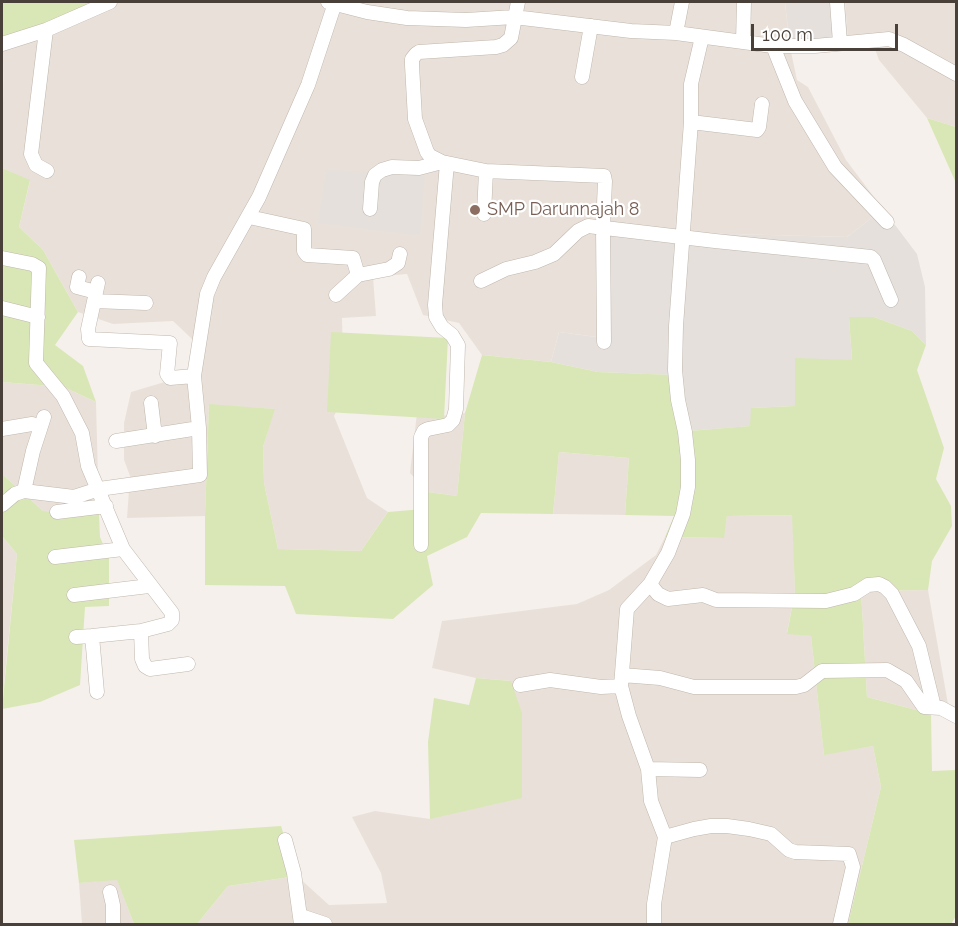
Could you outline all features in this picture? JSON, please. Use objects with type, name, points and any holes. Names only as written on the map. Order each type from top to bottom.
[{"type":"street","points":[[2,44],[46,30],[110,2]]},
{"type":"street","points":[[2,505],[15,494],[24,491],[74,496],[99,489],[200,475],[199,428],[194,376],[200,325],[207,294],[214,277],[249,217],[308,84],[331,2],[367,12],[407,18],[466,20],[514,17],[631,31],[676,33],[773,46],[815,46],[894,40],[957,74]]},
{"type":"street","points":[[518,2],[511,38],[503,45],[419,52],[412,59],[415,119],[427,152],[430,156],[444,162],[486,171],[602,175],[605,181],[604,342]]},
{"type":"street","points":[[676,33],[682,2]]},
{"type":"street","points":[[743,42],[744,2]]},
{"type":"street","points":[[837,2],[840,43]]},
{"type":"street","points":[[582,77],[591,26]]},
{"type":"street","points":[[46,30],[31,154],[36,165],[47,171]]},
{"type":"street","points":[[654,924],[654,904],[665,837],[651,801],[648,769],[629,716],[622,680],[627,609],[650,584],[668,553],[683,514],[688,487],[685,432],[678,400],[675,370],[678,276],[691,122],[691,84],[702,37]]},
{"type":"street","points":[[773,46],[795,101],[835,167],[887,222]]},
{"type":"street","points":[[691,122],[757,130],[762,104]]},
{"type":"street","points":[[370,209],[372,182],[375,175],[382,170],[392,167],[419,168],[444,162]]},
{"type":"street","points":[[421,545],[421,437],[428,429],[448,425],[453,420],[456,409],[458,345],[436,317],[435,305],[444,162]]},
{"type":"street","points":[[484,214],[486,171]]},
{"type":"street","points":[[249,217],[304,229],[305,253],[353,258],[358,275]]},
{"type":"street","points":[[481,281],[506,269],[535,262],[554,254],[581,228],[603,226],[682,237],[871,257],[891,300]]},
{"type":"street","points":[[336,295],[358,275],[389,269],[398,263],[400,254]]},
{"type":"street","points":[[2,258],[32,264],[39,268],[36,363],[63,396],[82,433],[88,466],[123,549],[149,586],[172,613],[172,620],[168,624],[141,631],[76,637]]},
{"type":"street","points":[[79,277],[77,287],[146,303]]},
{"type":"street","points":[[96,292],[88,329],[89,339],[170,343],[167,374],[170,378],[194,376]]},
{"type":"street","points":[[2,308],[38,317]]},
{"type":"street","points":[[151,403],[155,435]]},
{"type":"street","points":[[2,429],[38,420],[24,491]]},
{"type":"street","points":[[116,441],[199,428]]},
{"type":"street","points":[[57,512],[106,506]]},
{"type":"street","points":[[55,557],[123,549]]},
{"type":"street","points":[[650,584],[658,594],[668,599],[703,595],[716,600],[826,601],[854,594],[868,585],[885,586],[892,594],[919,646],[934,707]]},
{"type":"street","points":[[74,595],[149,586]]},
{"type":"street","points":[[141,631],[142,659],[145,666],[150,669],[188,664]]},
{"type":"street","points":[[92,636],[97,692]]},
{"type":"street","points":[[520,685],[550,680],[601,687],[622,680],[660,678],[694,687],[796,687],[804,685],[822,671],[887,670],[906,681],[924,707],[941,708],[957,716]]},
{"type":"street","points":[[648,769],[700,770]]},
{"type":"street","points":[[665,837],[694,829],[727,826],[771,834],[792,851],[849,854],[854,867],[840,924]]},
{"type":"street","points":[[285,840],[294,873],[301,920],[325,924]]},
{"type":"street","points":[[110,892],[113,924]]},
{"type":"shaded area","points":[[91,2],[785,2],[790,47],[797,80],[808,87],[846,160],[883,209],[847,237],[687,233],[611,339],[559,332],[551,362],[482,355],[459,323],[423,315],[407,274],[373,277],[376,316],[342,318],[344,396],[334,416],[367,498],[388,512],[361,551],[278,549],[264,483],[263,447],[274,409],[209,405],[205,516],[127,518],[130,476],[124,460],[124,423],[131,392],[195,373],[192,339],[173,321],[113,324],[78,312],[43,250],[19,227],[30,181],[2,168],[4,37],[71,13]]},
{"type":"shaded area","points":[[785,2],[845,2],[848,39],[790,47]]},
{"type":"shaded area","points":[[845,2],[956,2],[956,127],[927,118],[879,60],[870,36],[848,39]]},
{"type":"shaded area","points":[[326,169],[425,176],[420,236],[317,223]]},
{"type":"shaded area","points":[[883,209],[917,254],[925,287],[926,345],[912,331],[874,317],[849,317],[852,360],[795,406],[751,408],[751,426],[688,431],[673,375],[598,372],[551,362],[559,332],[611,339],[609,220],[687,233],[847,237]]},
{"type":"shaded area","points":[[2,382],[64,387],[96,402],[99,514],[43,511],[2,474]]},
{"type":"shaded area","points":[[417,413],[450,416],[465,413],[457,496],[428,492],[410,473]]},
{"type":"shaded area","points":[[559,452],[629,458],[625,515],[553,514]]},
{"type":"shaded area","points":[[793,515],[795,591],[787,633],[811,636],[824,754],[873,746],[881,787],[848,924],[197,924],[228,886],[297,876],[329,905],[387,903],[381,873],[352,817],[375,811],[430,819],[511,681],[476,678],[432,668],[442,621],[577,604],[609,590],[656,555],[665,537],[723,538],[727,516]]},
{"type":"shaded area","points":[[2,536],[17,554],[2,705]]},
{"type":"shaded area","points":[[928,590],[949,710],[931,714],[867,697],[861,591]]},
{"type":"shaded area","points":[[117,879],[134,924],[82,924],[79,883]]},
{"type":"green space","points":[[2,2],[91,2],[34,31],[4,37],[2,127]]},
{"type":"green space","points":[[927,118],[956,127],[956,183]]},
{"type":"green space","points":[[2,168],[30,180],[19,227],[43,250],[78,312],[55,345],[83,366],[96,402],[64,387],[2,382]]},
{"type":"green space","points":[[849,317],[874,317],[912,331],[926,345],[917,370],[944,448],[936,479],[951,506],[952,526],[932,561],[928,590],[861,591],[867,697],[931,714],[932,771],[956,770],[956,916],[951,924],[848,924],[881,787],[873,746],[824,755],[811,636],[787,634],[795,591],[792,515],[727,516],[724,538],[665,537],[674,516],[625,515],[629,458],[559,452],[553,514],[481,513],[467,537],[427,556],[433,585],[393,619],[296,614],[285,586],[205,585],[209,404],[275,409],[263,447],[264,483],[278,549],[361,551],[388,512],[423,509],[428,492],[457,496],[465,413],[482,355],[551,362],[598,372],[674,375],[689,431],[750,426],[751,408],[795,406],[795,358],[852,360]]},
{"type":"green space","points":[[331,332],[448,338],[444,419],[327,412]]},
{"type":"green space","points":[[2,474],[43,511],[99,514],[100,537],[109,558],[109,606],[85,607],[80,685],[40,702],[2,709],[17,554],[2,536]]},
{"type":"green space","points":[[476,678],[511,681],[522,713],[522,798],[430,819],[428,742],[434,698],[469,705]]},
{"type":"green space","points":[[281,826],[297,876],[228,886],[197,924],[134,924],[117,880],[79,883],[74,840]]},
{"type":"place","name":"SMP Darunnajah 8","points":[[475,210]]}]
